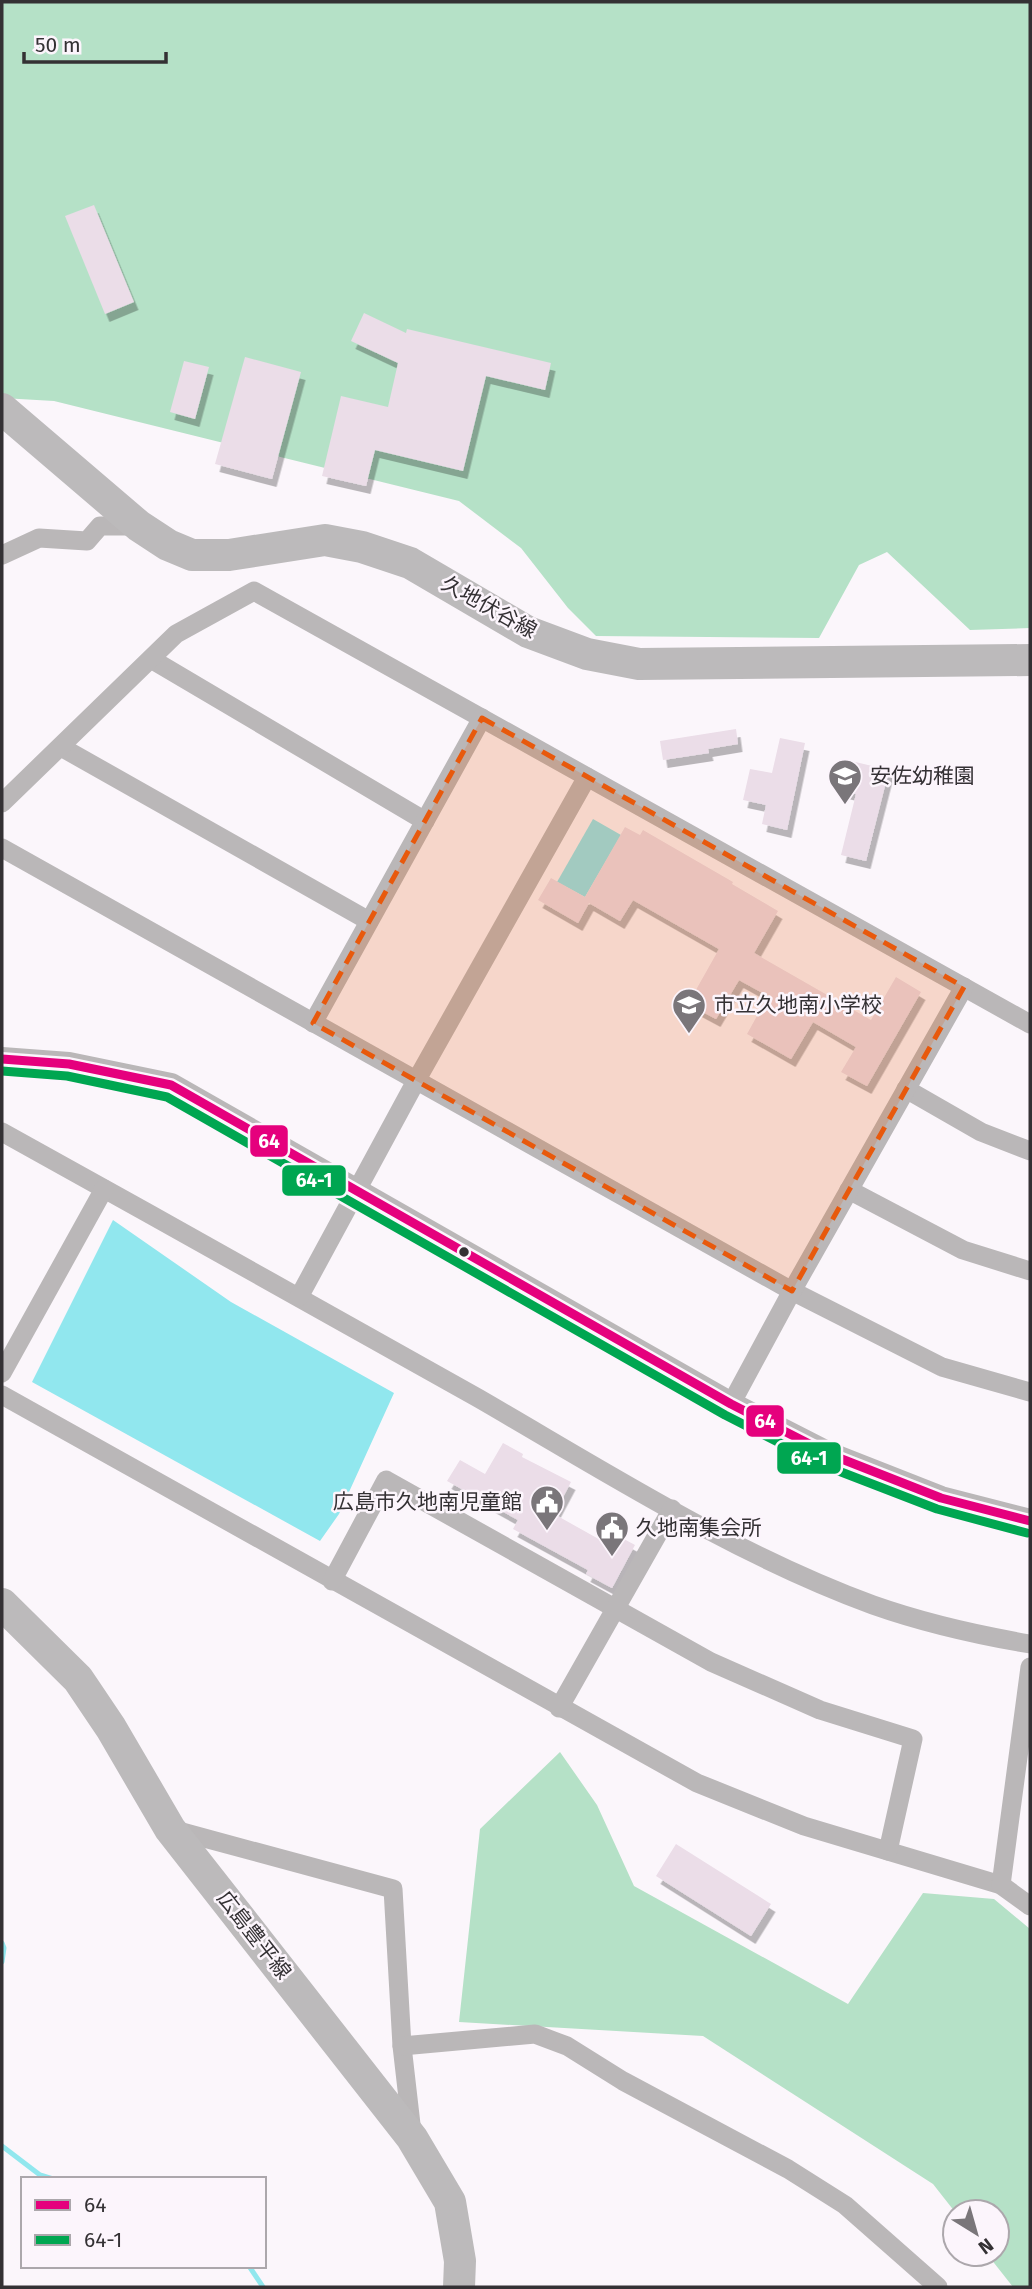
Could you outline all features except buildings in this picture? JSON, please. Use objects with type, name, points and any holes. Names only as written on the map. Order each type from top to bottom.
[{"type":"main road","name":"久地伏谷線","points":[[2,409],[139,526],[168,545],[192,555],[229,555],[325,540],[362,547],[410,563],[527,632],[587,654],[639,664],[1030,660]]},
{"type":"main road","name":"広島豊平線","points":[[2,1604],[78,1679],[111,1728],[170,1829],[412,2138],[450,2203],[460,2261],[460,2287]]},
{"type":"street","points":[[2,555],[39,538],[87,541],[100,526],[139,526]]},
{"type":"street","points":[[2,803],[176,634],[254,591],[1030,1024]]},
{"type":"street","points":[[150,659],[425,821]]},
{"type":"street","points":[[313,1023],[482,718]]},
{"type":"street","points":[[61,747],[369,921]]},
{"type":"street","points":[[299,1297],[416,1081],[587,777]]},
{"type":"street","points":[[2,848],[792,1291],[942,1367],[1030,1392]]},
{"type":"street","points":[[731,1404],[964,987]]},
{"type":"street","points":[[2,1059],[69,1063],[171,1085],[358,1189],[731,1404],[829,1454],[941,1498],[1030,1521]]},
{"type":"street","points":[[906,1090],[981,1132],[1030,1151]]},
{"type":"street","points":[[2,1132],[780,1567],[874,1605],[965,1633],[1030,1644]]},
{"type":"street","points":[[2,1373],[104,1189]]},
{"type":"street","points":[[849,1190],[963,1250],[1030,1270]]},
{"type":"street","points":[[2,1395],[697,1783],[804,1826],[1001,1885],[1030,1906]]},
{"type":"street","points":[[332,1581],[386,1480],[711,1662],[820,1710],[914,1739],[888,1851]]},
{"type":"street","points":[[559,1708],[672,1509]]},
{"type":"street","points":[[1001,1885],[1024,1760],[1030,1667]]},
{"type":"street","points":[[170,1829],[393,1889],[402,2046],[412,2138]]},
{"type":"street","points":[[402,2046],[535,2035],[567,2046],[623,2081],[788,2169],[845,2204],[938,2287]]},
{"type":"highlighted area","points":[[482,718],[964,987],[792,1291],[313,1023]]},
{"type":"green space","points":[[2,2],[1030,2],[1030,628],[970,630],[887,552],[859,565],[819,638],[596,636],[568,608],[521,548],[459,501],[54,401],[2,398]]},
{"type":"green space","points":[[560,1752],[597,1805],[634,1886],[848,2004],[923,1893],[994,1899],[1030,1929],[1030,2287],[1013,2287],[998,2268],[1011,2268],[1011,2198],[944,2198],[933,2184],[703,2036],[459,2022],[480,1829]]},
{"type":"water","points":[[593,819],[621,835],[585,897],[557,882]]},
{"type":"water","points":[[113,1220],[231,1302],[394,1393],[339,1514],[320,1541],[32,1382]]},
{"type":"waterway","points":[[2,1943],[2,1962]]},
{"type":"waterway","points":[[2,2146],[46,2177]]},
{"type":"waterway","points":[[250,2268],[263,2287]]},
{"type":"transit line","name":"64","points":[[2,1059],[69,1064],[171,1085],[731,1404],[829,1454],[941,1498],[1030,1521]]},
{"type":"transit line","name":"64-1","points":[[2,1071],[67,1076],[167,1097],[725,1415],[823,1465],[937,1509],[1027,1533]]},
{"type":"place","name":"安佐幼稚園","points":[[845,806]]},
{"type":"place","name":"市立久地南小学校","points":[[689,1035]]},
{"type":"place","name":"広島市久地南児童館","points":[[547,1532]]},
{"type":"place","name":"久地南集会所","points":[[612,1558]]}]
